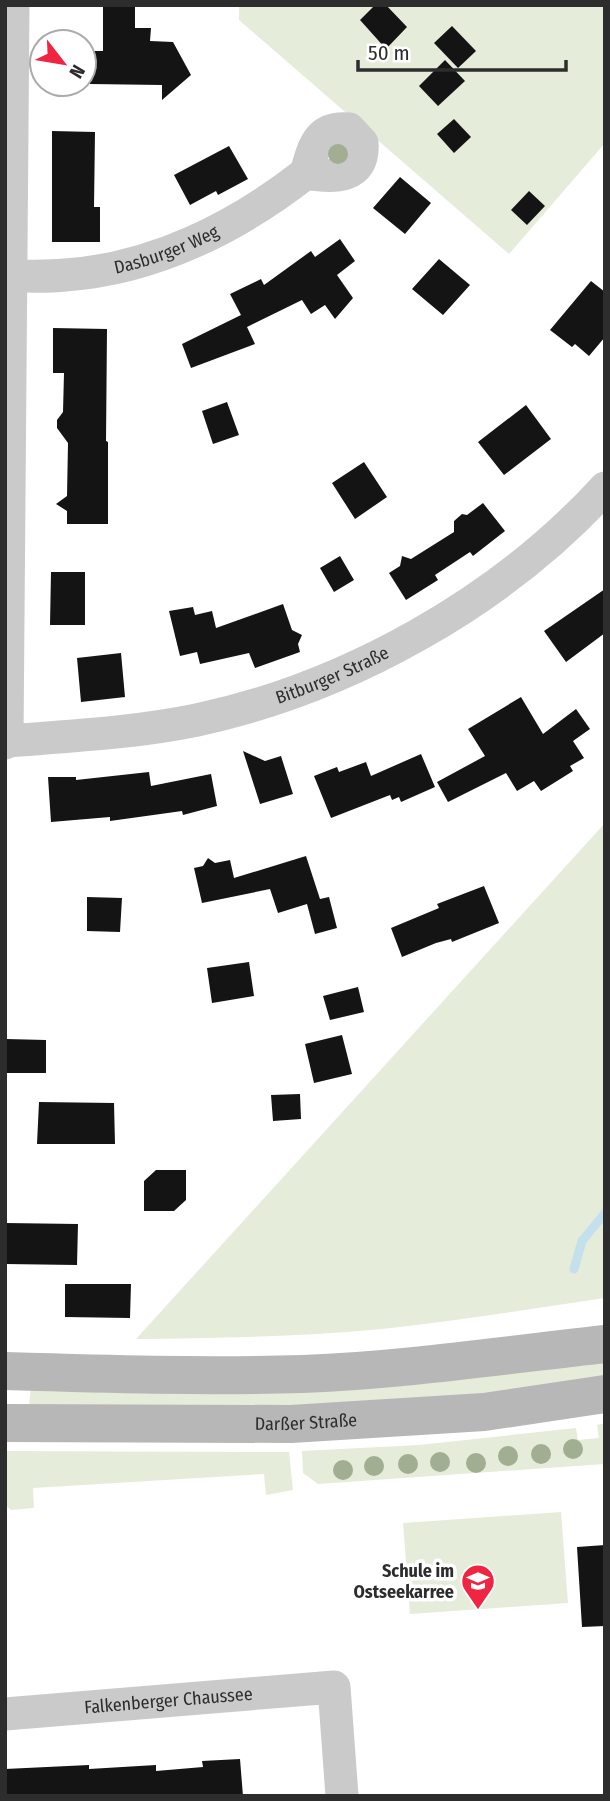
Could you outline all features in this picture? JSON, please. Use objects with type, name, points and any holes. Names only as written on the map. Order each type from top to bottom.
[{"type":"main road","points":[[5,1371],[304,1374],[471,1360],[605,1344]]},
{"type":"main road","name":"Darßer Straße","points":[[5,1423],[291,1424],[484,1412],[605,1394]]},
{"type":"street","points":[[6,742],[13,5]]},
{"type":"street","name":"Dasburger Weg","points":[[11,276],[66,275],[122,267],[178,249],[235,221],[284,191],[306,173]]},
{"type":"street","name":"Bitburger Straße","points":[[6,742],[145,729],[197,720],[320,684],[374,658],[465,607],[536,554],[605,488]]},
{"type":"street","name":"Falkenberger Chaussee","points":[[5,1713],[334,1687],[342,1796]]},
{"type":"green space","points":[[239,5],[605,5],[605,143],[509,254],[239,20]]},
{"type":"green space","points":[[605,823],[605,1298],[466,1319],[351,1332],[136,1339]]},
{"type":"green space","points":[[605,1357],[605,1380],[579,1385],[342,1407],[29,1407],[31,1387]]},
{"type":"green space","points":[[605,1423],[605,1464],[318,1484],[303,1473],[302,1451],[419,1445],[576,1428],[578,1440],[599,1438],[597,1425]]},
{"type":"green space","points":[[5,1451],[289,1452],[293,1490],[266,1495],[264,1474],[33,1488],[34,1508],[11,1510],[5,1505]]},
{"type":"green space","points":[[561,1512],[568,1603],[410,1614],[403,1523]]},
{"type":"building","points":[[103,5],[135,5],[135,28],[151,28],[150,41],[173,42],[191,75],[162,100],[162,85],[98,84],[98,51],[103,51]]},
{"type":"building","points":[[375,5],[386,5],[407,27],[386,49],[360,20]]},
{"type":"building","points":[[452,26],[476,51],[458,68],[434,43]]},
{"type":"building","points":[[445,60],[465,81],[438,106],[419,86]]},
{"type":"building","points":[[454,119],[471,137],[454,153],[437,134]]},
{"type":"building","points":[[52,131],[95,132],[94,207],[100,207],[100,242],[52,242]]},
{"type":"building","points":[[229,146],[248,179],[218,195],[216,191],[190,205],[174,175]]},
{"type":"building","points":[[400,177],[431,203],[405,234],[373,208]]},
{"type":"building","points":[[529,191],[545,206],[527,225],[511,210]]},
{"type":"building","points":[[340,239],[355,261],[337,275],[353,298],[335,319],[325,305],[311,314],[302,300],[247,327],[255,344],[191,368],[182,344],[241,315],[230,294],[261,279],[264,285],[311,251],[315,257]]},
{"type":"building","points":[[439,259],[470,285],[443,315],[412,289]]},
{"type":"building","points":[[591,281],[605,292],[605,337],[589,356],[575,344],[572,347],[550,330]]},
{"type":"building","points":[[53,328],[107,329],[108,524],[67,524],[67,511],[56,504],[67,496],[68,443],[57,428],[57,420],[63,412],[64,373],[53,373]]},
{"type":"building","points":[[227,402],[239,435],[213,444],[202,411]]},
{"type":"building","points":[[526,405],[551,439],[504,475],[478,442]]},
{"type":"building","points":[[364,462],[387,497],[355,519],[332,483]]},
{"type":"building","points":[[483,503],[505,531],[473,556],[470,552],[435,575],[438,580],[406,600],[389,573],[400,566],[402,556],[411,559],[454,532],[454,521]]},
{"type":"building","points":[[340,556],[354,580],[334,592],[320,568]]},
{"type":"building","points":[[51,572],[85,572],[85,625],[50,625]]},
{"type":"building","points":[[605,589],[605,633],[566,662],[544,631]]},
{"type":"building","points":[[283,604],[292,630],[302,635],[298,644],[300,652],[255,668],[249,653],[200,664],[197,652],[180,656],[169,611],[193,607],[195,615],[212,611],[216,628]]},
{"type":"building","points":[[121,653],[125,697],[81,702],[77,658]]},
{"type":"building","points":[[521,697],[543,734],[576,709],[590,729],[573,741],[584,758],[570,766],[573,771],[541,791],[534,781],[517,791],[506,773],[448,802],[437,782],[485,756],[468,729]]},
{"type":"building","points":[[243,751],[265,761],[281,756],[293,794],[260,804]]},
{"type":"building","points":[[421,754],[435,787],[401,802],[399,797],[392,800],[390,795],[331,818],[314,776],[337,767],[339,772],[366,762],[371,776]]},
{"type":"building","points":[[149,772],[151,786],[211,774],[217,806],[183,815],[182,811],[110,821],[110,817],[51,822],[48,777],[76,777],[76,780]]},
{"type":"building","points":[[306,856],[320,899],[329,897],[337,928],[315,934],[307,904],[278,913],[270,889],[202,903],[194,868],[203,866],[208,858],[215,863],[230,860],[234,878]]},
{"type":"building","points":[[484,886],[499,923],[452,942],[451,939],[436,943],[402,957],[391,928],[439,908],[437,904]]},
{"type":"building","points":[[87,897],[122,898],[120,932],[87,931]]},
{"type":"building","points":[[249,962],[254,996],[212,1003],[207,968]]},
{"type":"building","points":[[358,987],[364,1012],[330,1020],[323,996]]},
{"type":"building","points":[[342,1035],[352,1074],[314,1083],[305,1044]]},
{"type":"building","points":[[6,1039],[46,1040],[46,1073],[6,1073]]},
{"type":"building","points":[[300,1094],[301,1119],[273,1121],[271,1095]]},
{"type":"building","points":[[39,1102],[114,1103],[115,1144],[37,1144]]},
{"type":"building","points":[[156,1170],[186,1170],[186,1200],[174,1211],[144,1211],[144,1181]]},
{"type":"building","points":[[5,1223],[78,1224],[77,1265],[5,1264]]},
{"type":"building","points":[[65,1284],[131,1284],[130,1318],[65,1317]]},
{"type":"building","points":[[605,1545],[605,1626],[582,1627],[577,1547]]},
{"type":"building","points":[[240,1759],[243,1796],[5,1796],[5,1769],[89,1765],[89,1769],[156,1765],[156,1771],[203,1767],[202,1761]]},
{"type":"waterway","points":[[574,1269],[582,1241],[605,1213]]},
{"type":"place","name":"Schule im Ostseekarree","points":[[478,1611]]}]
